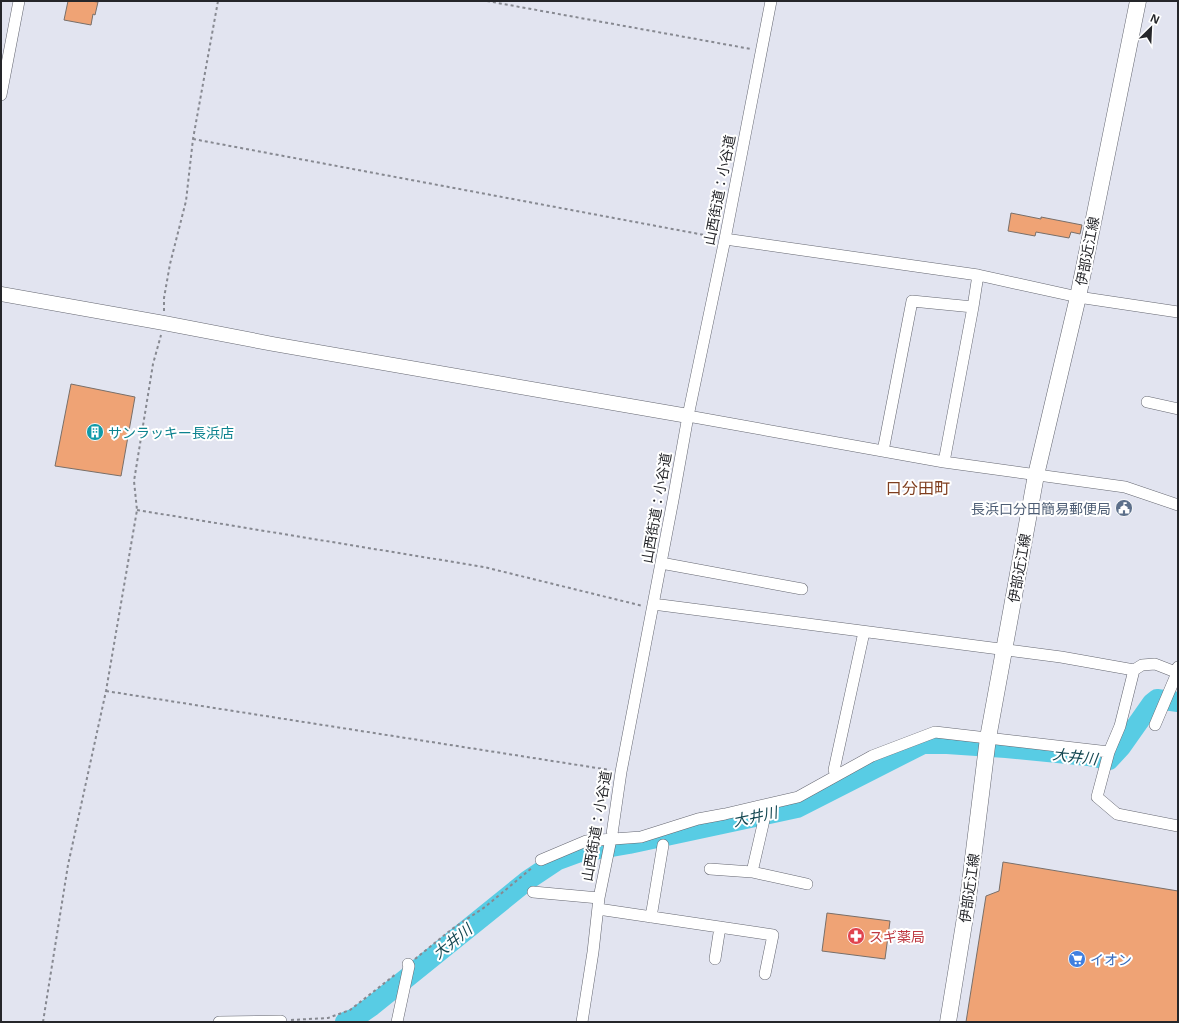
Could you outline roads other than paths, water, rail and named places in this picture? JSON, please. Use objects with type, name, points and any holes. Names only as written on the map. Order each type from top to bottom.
[{"type":"main road","name":"伊部近江線","points":[[948,1022],[968,899],[988,738],[1036,475],[1078,298],[1138,1]]},
{"type":"street","points":[[1,95],[20,1]]},
{"type":"street","name":"山西街道：小谷道","points":[[582,1022],[593,952],[598,903],[621,772],[688,416],[725,239],[771,1]]},
{"type":"street","points":[[725,239],[978,275],[1078,298],[1178,312]]},
{"type":"street","points":[[944,462],[978,275]]},
{"type":"street","points":[[1,294],[164,323],[281,346],[944,462],[1125,487],[1178,505]]},
{"type":"street","points":[[883,451],[912,301],[973,307]]},
{"type":"street","points":[[1147,402],[1178,409]]},
{"type":"street","points":[[661,564],[802,589]]},
{"type":"street","points":[[652,606],[1061,657],[1134,670],[1142,665],[1155,664],[1178,671],[1155,725]]},
{"type":"street","points":[[837,775],[834,770],[864,632]]},
{"type":"street","points":[[1134,670],[1120,726],[1109,752],[1097,797],[1117,814],[1178,826]]},
{"type":"street","points":[[541,860],[586,841],[641,837],[698,818],[798,797],[872,756],[935,732],[1109,752]]},
{"type":"street","points":[[752,872],[764,820],[760,806]]},
{"type":"street","points":[[651,917],[663,845]]},
{"type":"street","points":[[710,869],[752,872],[807,884]]},
{"type":"street","points":[[533,892],[598,903],[651,917],[773,935],[765,974]]},
{"type":"street","points":[[715,959],[720,927]]},
{"type":"street","points":[[398,1022],[410,966],[408,964]]},
{"type":"street","points":[[221,1022],[281,1021]]},
{"type":"waterway","name":"大井川","points":[[345,1022],[355,1018],[372,1006],[528,880],[558,860],[577,853],[629,844],[797,808],[923,744],[1006,748],[1088,756],[1109,760],[1121,747],[1152,703],[1157,699],[1178,702]]},
{"type":"place","name":"サンラッキー長浜店","points":[[95,432]]},
{"type":"place","name":"長浜口分田簡易郵便局","points":[[1124,508]]},
{"type":"place","name":"スギ薬局","points":[[856,936]]},
{"type":"place","name":"イオン","points":[[1077,959]]},
{"type":"district","name":"口分田町","points":[[918,488]]}]
